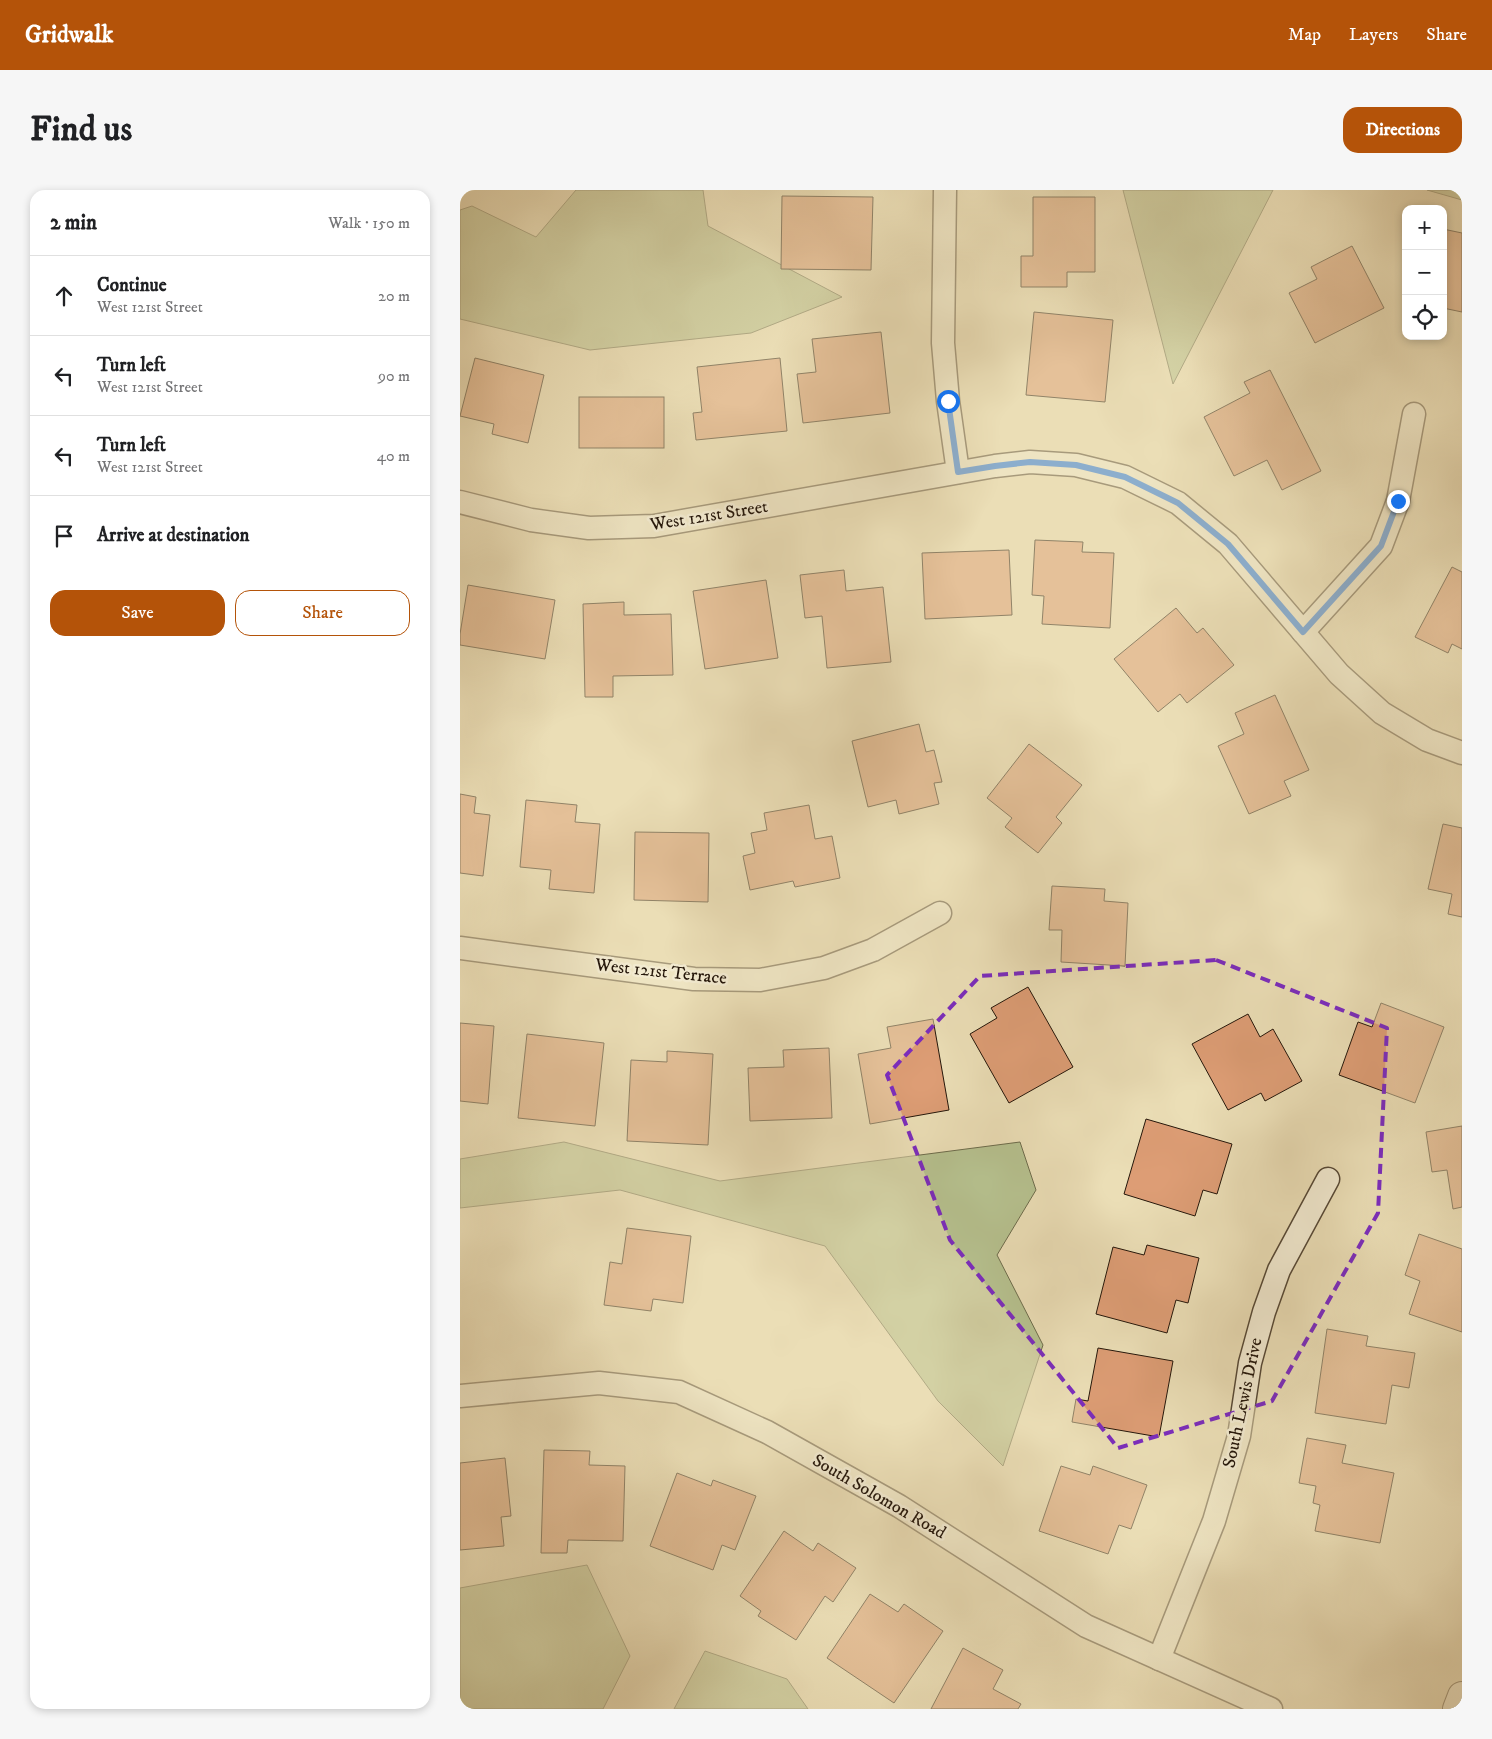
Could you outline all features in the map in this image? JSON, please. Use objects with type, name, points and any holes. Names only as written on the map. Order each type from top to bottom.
[{"type":"street","points":[[946,190],[943,343],[948,401],[958,472]]},
{"type":"street","points":[[1303,632],[1381,546],[1398,501],[1414,414]]},
{"type":"street","name":"West 121st Street","points":[[460,502],[531,520],[588,528],[654,526],[958,472],[1030,462],[1076,465],[1125,477],[1178,503],[1228,544],[1339,674],[1382,713],[1427,740],[1462,753]]},
{"type":"street","name":"West 121st Terrace","points":[[460,948],[694,979],[760,980],[824,968],[873,950],[940,913]]},
{"type":"street","name":"South Lewis Drive","points":[[1159,1659],[1216,1512],[1239,1436],[1250,1363],[1264,1312],[1280,1270],[1328,1179]]},
{"type":"street","name":"South Solomon Road","points":[[460,1396],[599,1383],[679,1392],[767,1432],[899,1506],[1086,1626],[1271,1709]]},
{"type":"street","points":[[1457,1709],[1462,1696]]},
{"type":"highlighted area","points":[[1216,960],[1387,1028],[1378,1213],[1272,1401],[1118,1448],[950,1240],[887,1075],[980,976]]},
{"type":"green space","points":[[576,190],[703,190],[708,226],[842,297],[751,333],[590,350],[460,319],[460,210],[472,206],[536,237]]},
{"type":"green space","points":[[1123,190],[1273,190],[1173,384]]},
{"type":"green space","points":[[1427,190],[1462,190],[1462,200]]},
{"type":"green space","points":[[564,1142],[720,1181],[1020,1142],[1036,1190],[997,1255],[1043,1345],[1003,1466],[938,1401],[825,1246],[620,1190],[460,1208],[460,1159]]},
{"type":"green space","points":[[587,1565],[630,1656],[603,1709],[460,1709],[460,1588]]},
{"type":"green space","points":[[705,1651],[787,1679],[808,1709],[674,1709]]},
{"type":"building","points":[[782,196],[873,197],[871,270],[781,269]]},
{"type":"building","points":[[1033,197],[1095,197],[1095,272],[1067,272],[1067,287],[1021,287],[1021,256],[1033,256]]},
{"type":"building","points":[[1447,230],[1462,233],[1462,312],[1447,309]]},
{"type":"building","points":[[1352,246],[1384,308],[1315,343],[1289,293],[1317,279],[1311,267]]},
{"type":"building","points":[[1034,312],[1113,320],[1105,402],[1026,395]]},
{"type":"building","points":[[881,332],[890,413],[803,423],[797,374],[816,372],[812,339]]},
{"type":"building","points":[[475,358],[544,375],[528,443],[492,434],[494,424],[460,416]]},
{"type":"building","points":[[780,358],[787,431],[696,440],[693,413],[702,412],[697,367]]},
{"type":"building","points":[[1270,370],[1321,471],[1282,490],[1267,460],[1234,476],[1204,417],[1250,393],[1244,382]]},
{"type":"building","points":[[579,397],[664,397],[664,448],[579,448]]},
{"type":"building","points":[[1035,540],[1083,542],[1082,552],[1114,553],[1110,628],[1042,624],[1044,596],[1032,595]]},
{"type":"building","points":[[1009,550],[1012,615],[925,619],[922,553]]},
{"type":"building","points":[[1452,567],[1462,572],[1462,649],[1452,644],[1448,653],[1415,637]]},
{"type":"building","points":[[844,570],[846,591],[883,587],[891,662],[827,668],[822,616],[805,618],[800,575]]},
{"type":"building","points":[[766,580],[778,658],[705,669],[693,591]]},
{"type":"building","points":[[468,585],[555,600],[545,659],[460,645]]},
{"type":"building","points":[[624,602],[624,615],[671,614],[673,675],[613,676],[613,697],[585,697],[583,604]]},
{"type":"building","points":[[1176,608],[1197,633],[1203,628],[1234,665],[1187,703],[1180,694],[1158,712],[1114,659]]},
{"type":"building","points":[[1275,695],[1309,770],[1284,781],[1291,796],[1249,814],[1218,746],[1244,734],[1235,713]]},
{"type":"building","points":[[919,724],[926,752],[934,750],[942,782],[934,783],[939,804],[899,814],[896,800],[868,807],[852,741]]},
{"type":"building","points":[[1029,744],[1082,785],[1056,817],[1062,823],[1038,853],[1005,827],[1012,818],[987,798]]},
{"type":"building","points":[[460,794],[476,797],[474,813],[490,815],[483,876],[460,873]]},
{"type":"building","points":[[526,800],[577,805],[575,822],[600,824],[594,893],[549,889],[551,870],[520,867]]},
{"type":"building","points":[[809,805],[815,839],[832,836],[840,878],[795,887],[793,881],[750,890],[743,856],[755,853],[751,833],[767,830],[764,813]]},
{"type":"building","points":[[1443,824],[1462,828],[1462,917],[1448,914],[1452,894],[1428,889]]},
{"type":"building","points":[[635,832],[709,833],[708,902],[634,900]]},
{"type":"building","points":[[1052,886],[1105,889],[1104,901],[1128,903],[1125,966],[1061,962],[1062,930],[1049,930]]},
{"type":"building","points":[[1028,987],[1073,1067],[1009,1103],[970,1034],[997,1018],[991,1008]]},
{"type":"building","points":[[1381,1003],[1444,1027],[1415,1103],[1339,1075],[1358,1022],[1372,1027]]},
{"type":"building","points":[[1248,1014],[1260,1037],[1273,1029],[1302,1081],[1265,1101],[1261,1093],[1228,1110],[1192,1044]]},
{"type":"building","points":[[933,1019],[949,1110],[870,1124],[858,1054],[891,1048],[887,1027]]},
{"type":"building","points":[[460,1023],[494,1026],[488,1104],[460,1101]]},
{"type":"building","points":[[527,1034],[604,1043],[595,1126],[518,1118]]},
{"type":"building","points":[[829,1048],[832,1118],[750,1121],[748,1068],[784,1067],[783,1050]]},
{"type":"building","points":[[667,1051],[713,1054],[708,1145],[627,1141],[631,1060],[667,1062]]},
{"type":"building","points":[[1146,1119],[1232,1144],[1217,1194],[1203,1190],[1195,1216],[1124,1194]]},
{"type":"building","points":[[1462,1126],[1462,1207],[1453,1209],[1447,1170],[1432,1172],[1426,1132]]},
{"type":"building","points":[[627,1228],[691,1236],[683,1303],[653,1299],[651,1311],[604,1305],[610,1262],[622,1264]]},
{"type":"building","points":[[1419,1234],[1462,1249],[1462,1332],[1409,1314],[1420,1281],[1405,1275]]},
{"type":"building","points":[[1147,1245],[1199,1258],[1188,1303],[1176,1300],[1167,1333],[1096,1314],[1113,1247],[1144,1255]]},
{"type":"building","points":[[1327,1329],[1368,1336],[1366,1346],[1415,1353],[1409,1388],[1392,1385],[1386,1424],[1315,1413]]},
{"type":"building","points":[[1098,1348],[1173,1361],[1159,1437],[1072,1422],[1076,1399],[1088,1401]]},
{"type":"building","points":[[1307,1438],[1346,1445],[1342,1463],[1394,1473],[1380,1543],[1315,1531],[1320,1505],[1313,1503],[1316,1486],[1299,1483]]},
{"type":"building","points":[[544,1450],[590,1451],[589,1465],[625,1466],[623,1541],[568,1540],[567,1553],[541,1553]]},
{"type":"building","points":[[505,1458],[511,1516],[501,1517],[504,1546],[460,1550],[460,1463]]},
{"type":"building","points":[[1061,1466],[1090,1475],[1093,1466],[1147,1485],[1131,1529],[1119,1525],[1108,1554],[1039,1531]]},
{"type":"building","points":[[677,1473],[711,1486],[713,1480],[756,1496],[735,1550],[722,1545],[713,1570],[650,1546]]},
{"type":"building","points":[[784,1531],[813,1551],[818,1543],[856,1568],[833,1602],[825,1596],[796,1640],[758,1616],[761,1611],[740,1596]]},
{"type":"building","points":[[870,1594],[898,1612],[904,1604],[943,1631],[894,1703],[827,1658]]},
{"type":"building","points":[[963,1648],[1003,1670],[993,1689],[1021,1704],[1018,1709],[931,1709]]},
{"type":"route","points":[[948,401],[958,472],[1030,462],[1076,465],[1125,477],[1178,503],[1228,544],[1303,632],[1381,546],[1398,501]]}]
